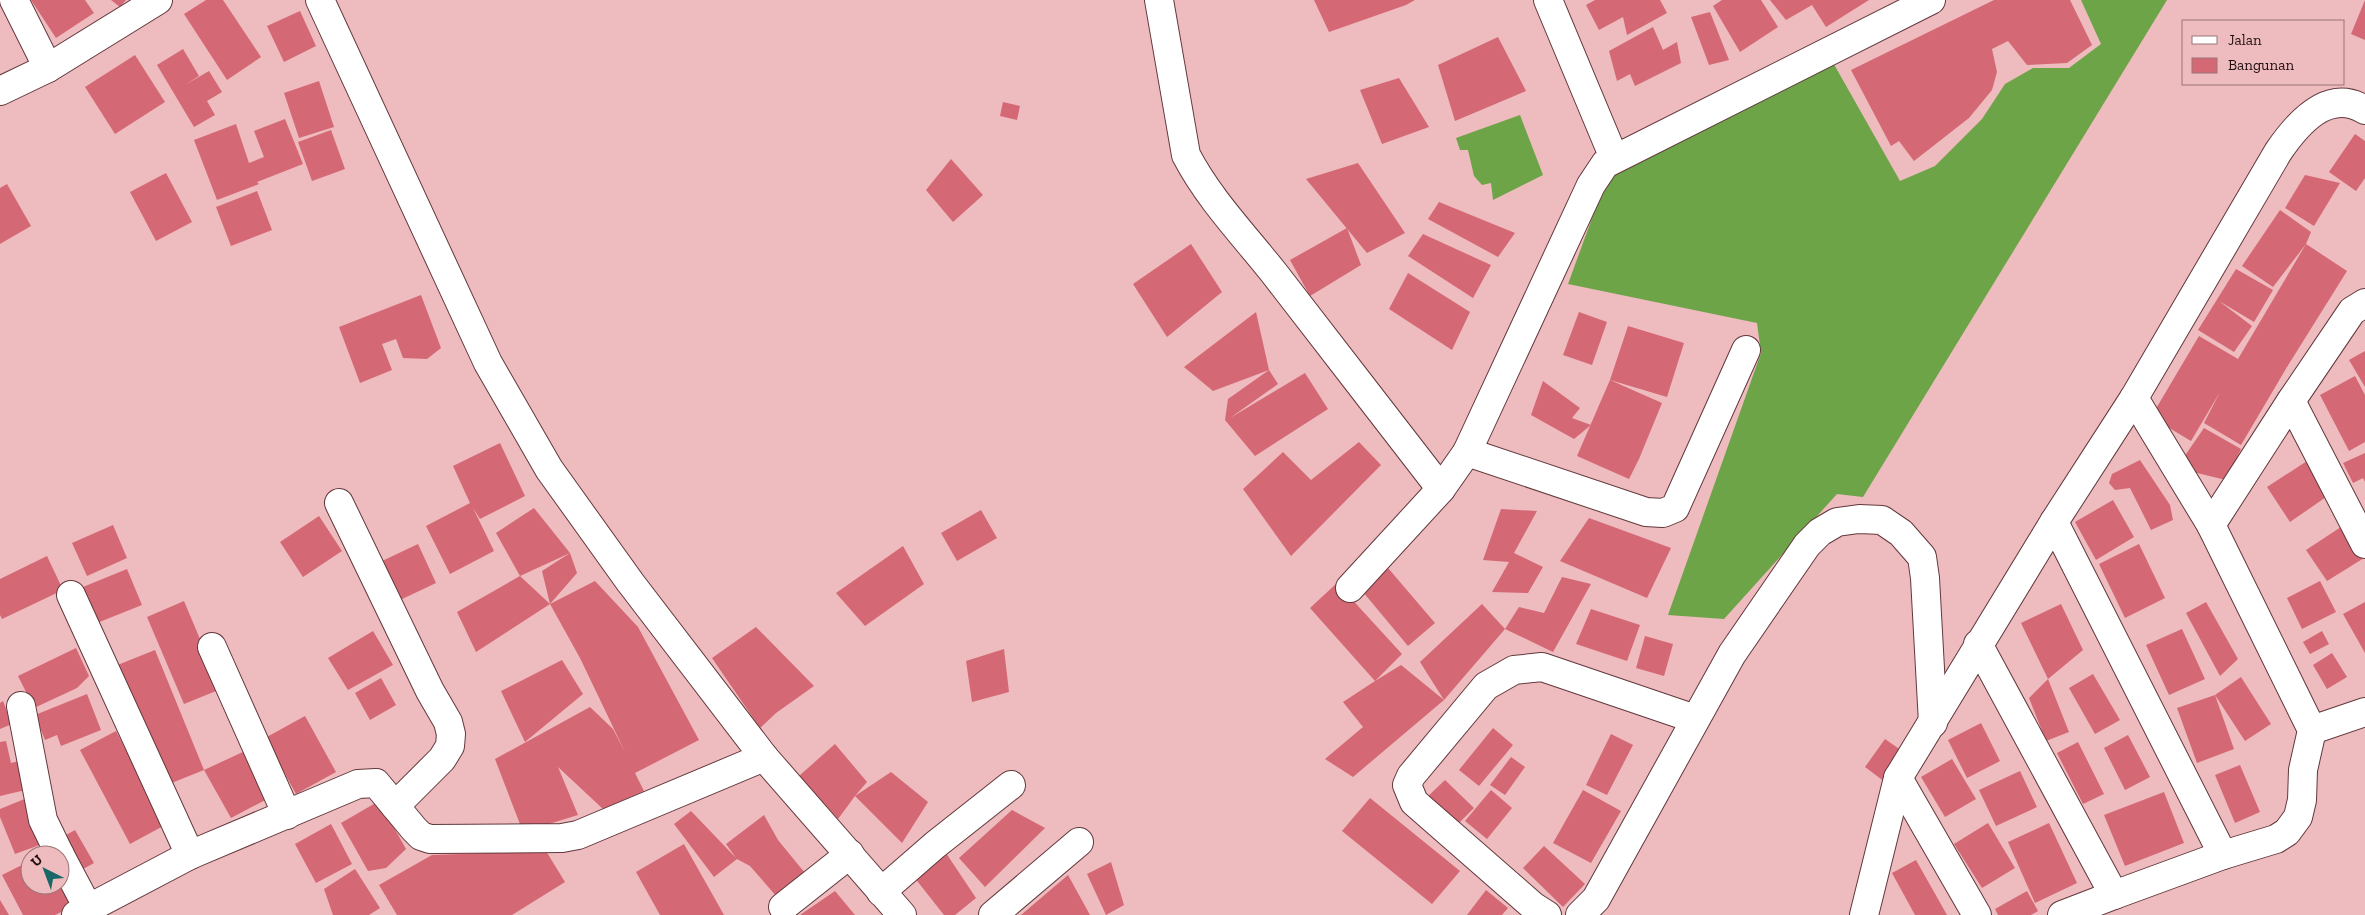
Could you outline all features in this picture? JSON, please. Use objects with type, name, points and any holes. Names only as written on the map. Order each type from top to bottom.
[{"type":"street","points":[[14,0],[48,68]]},
{"type":"street","points":[[0,91],[48,68],[158,0]]},
{"type":"street","points":[[320,0],[488,363],[515,414],[549,469],[630,582],[764,757],[902,915]]},
{"type":"street","points":[[1159,0],[1186,155],[1198,178],[1224,214],[1260,255],[1441,488]]},
{"type":"street","points":[[1548,0],[1614,158]]},
{"type":"street","points":[[1350,588],[1441,488],[1467,452],[1600,169],[1614,158],[1932,0]]},
{"type":"street","points":[[1864,915],[1898,778],[1933,723],[1978,644],[2134,398],[2278,152],[2292,131],[2309,114],[2327,106],[2344,102],[2365,110]]},
{"type":"street","points":[[2211,525],[2352,311],[2365,303]]},
{"type":"street","points":[[1467,452],[1646,512],[1663,513],[1675,508],[1746,350]]},
{"type":"street","points":[[2062,915],[2223,855],[2276,839],[2288,832],[2298,817],[2302,800],[2303,770],[2312,730],[2211,525],[2134,398]]},
{"type":"street","points":[[2291,401],[2365,544]]},
{"type":"street","points":[[339,503],[430,691],[448,722],[451,734],[450,746],[442,759],[395,806]]},
{"type":"street","points":[[1580,915],[1596,899],[1732,654],[1807,545],[1820,532],[1837,522],[1859,519],[1882,520],[1901,533],[1922,558],[1925,578],[1933,723]]},
{"type":"street","points":[[2054,522],[2223,855]]},
{"type":"street","points":[[71,595],[190,855]]},
{"type":"street","points":[[1978,644],[2114,895]]},
{"type":"street","points":[[212,647],[287,815]]},
{"type":"street","points":[[1547,915],[1533,906],[1414,802],[1406,785],[1411,776],[1486,686],[1514,670],[1542,667],[1695,719]]},
{"type":"street","points":[[21,706],[43,820],[55,845]]},
{"type":"street","points":[[2312,730],[2365,712]]},
{"type":"street","points":[[70,881],[82,912],[190,855],[358,784],[376,783],[421,836],[430,839],[562,838],[578,835],[764,757]]},
{"type":"street","points":[[1898,778],[1978,915]]},
{"type":"street","points":[[881,892],[935,845],[1011,785]]},
{"type":"street","points":[[992,915],[1079,842]]},
{"type":"street","points":[[783,907],[850,854]]},
{"type":"green space","points":[[2081,0],[2167,0],[1863,497],[1837,494],[1724,619],[1668,615],[1761,353],[1757,323],[1568,284],[1614,158],[1827,52],[1900,181],[1935,166],[1982,119],[2005,84],[2033,68],[2069,68],[2101,44]]},
{"type":"green space","points":[[1520,115],[1543,175],[1493,200],[1491,183],[1482,185],[1474,176],[1468,150],[1460,150],[1456,138]]},
{"type":"building","points":[[31,0],[85,0],[94,13],[56,38]]},
{"type":"building","points":[[111,0],[126,0],[120,7]]},
{"type":"building","points":[[206,0],[223,0],[261,57],[227,80],[184,14]]},
{"type":"building","points":[[1314,0],[1415,0],[1406,5],[1329,32]]},
{"type":"building","points":[[1595,0],[1660,0],[1667,13],[1627,35],[1623,17],[1599,30],[1586,5]]},
{"type":"building","points":[[1722,0],[1761,0],[1778,27],[1740,52],[1713,6]]},
{"type":"building","points":[[1770,0],[1869,0],[1826,27],[1812,5],[1786,20]]},
{"type":"building","points":[[1994,0],[2070,0],[2092,45],[2067,63],[2027,65],[2008,41],[1992,49],[1997,72],[1992,90],[1969,118],[1914,161],[1899,141],[1891,146],[1851,70]]},
{"type":"building","points":[[2365,0],[2365,40],[2351,34]]},
{"type":"building","points":[[300,11],[316,46],[284,62],[267,26]]},
{"type":"building","points":[[1710,12],[1729,60],[1709,65],[1691,17]]},
{"type":"building","points":[[1653,27],[1663,50],[1677,42],[1681,63],[1635,86],[1630,74],[1617,81],[1609,51]]},
{"type":"building","points":[[1498,37],[1526,91],[1455,121],[1438,65]]},
{"type":"building","points":[[183,49],[199,76],[185,85],[209,71],[222,92],[207,101],[215,115],[194,127],[157,65]]},
{"type":"building","points":[[135,55],[165,102],[115,134],[85,87]]},
{"type":"building","points":[[1399,78],[1429,127],[1382,144],[1360,90]]},
{"type":"building","points":[[319,81],[334,127],[299,138],[284,93]]},
{"type":"building","points":[[1003,102],[1020,106],[1017,120],[1000,116]]},
{"type":"building","points":[[285,119],[303,164],[217,200],[194,140],[236,124],[249,163],[264,157],[254,131]]},
{"type":"building","points":[[331,130],[345,169],[312,181],[298,142]]},
{"type":"building","points":[[2355,134],[2365,141],[2365,178],[2356,191],[2329,172]]},
{"type":"building","points":[[951,159],[983,195],[953,222],[926,190]]},
{"type":"building","points":[[1358,163],[1405,233],[1367,253],[1306,179]]},
{"type":"building","points":[[166,173],[192,222],[156,241],[130,192]]},
{"type":"building","points":[[2305,175],[2340,183],[2314,226],[2285,208]]},
{"type":"building","points":[[7,184],[31,226],[0,244],[0,188]]},
{"type":"building","points":[[257,191],[272,230],[231,246],[216,207]]},
{"type":"building","points":[[1439,202],[1515,233],[1498,257],[1428,219]]},
{"type":"building","points":[[2280,210],[2311,232],[2306,244],[2273,287],[2242,266]]},
{"type":"building","points":[[1347,228],[1361,265],[1310,296],[1290,260]]},
{"type":"building","points":[[1423,234],[1491,265],[1473,298],[1408,256]]},
{"type":"building","points":[[1191,244],[1222,292],[1167,337],[1133,284]]},
{"type":"building","points":[[2306,244],[2347,271],[2241,445],[2204,423],[2220,392],[2191,441],[2151,417],[2199,336],[2238,359]]},
{"type":"building","points":[[2236,269],[2273,290],[2254,322],[2219,301],[2252,326],[2234,352],[2198,330]]},
{"type":"building","points":[[1408,273],[1470,312],[1452,350],[1389,309]]},
{"type":"building","points":[[421,295],[441,348],[427,359],[403,358],[396,339],[382,344],[392,370],[360,383],[339,327]]},
{"type":"building","points":[[1256,312],[1269,370],[1213,391],[1184,367]]},
{"type":"building","points":[[1579,312],[1607,322],[1592,365],[1563,355]]},
{"type":"building","points":[[1628,326],[1684,343],[1667,397],[1610,380]]},
{"type":"building","points":[[2365,351],[2365,387],[2349,360]]},
{"type":"building","points":[[1269,370],[1278,384],[1230,418],[1305,373],[1328,409],[1255,456],[1225,420],[1228,399]]},
{"type":"building","points":[[2355,376],[2365,395],[2365,442],[2349,451],[2320,395]]},
{"type":"building","points":[[1610,380],[1662,403],[1629,479],[1577,456]]},
{"type":"building","points":[[1543,381],[1580,408],[1572,418],[1591,425],[1574,439],[1531,415]]},
{"type":"building","points":[[2204,428],[2241,449],[2226,480],[2193,472],[2184,457]]},
{"type":"building","points":[[1359,442],[1381,465],[1291,556],[1243,489],[1283,452],[1311,480]]},
{"type":"building","points":[[500,443],[525,496],[480,519],[473,508],[494,551],[450,574],[426,526],[470,503],[453,466]]},
{"type":"building","points":[[2365,453],[2365,482],[2363,478],[2353,483],[2343,463]]},
{"type":"building","points":[[2140,460],[2170,505],[2173,520],[2151,530],[2130,488],[2115,490],[2109,483],[2112,474]]},
{"type":"building","points":[[2307,461],[2329,495],[2290,522],[2267,487]]},
{"type":"building","points":[[2113,500],[2134,537],[2096,560],[2075,522]]},
{"type":"building","points":[[534,508],[570,553],[520,576],[496,533]]},
{"type":"building","points":[[1501,509],[1537,511],[1514,553],[1543,567],[1528,593],[1492,592],[1509,562],[1483,560]]},
{"type":"building","points":[[981,510],[997,538],[957,561],[941,533]]},
{"type":"building","points":[[319,516],[342,551],[303,577],[280,542]]},
{"type":"building","points":[[1589,518],[1671,548],[1647,598],[1560,561]]},
{"type":"building","points":[[113,525],[127,558],[87,576],[72,543]]},
{"type":"building","points":[[2344,525],[2364,558],[2327,581],[2306,550]]},
{"type":"building","points":[[418,544],[436,583],[398,601],[380,562]]},
{"type":"building","points":[[2139,544],[2165,598],[2125,618],[2099,564]]},
{"type":"building","points":[[903,546],[924,584],[865,626],[836,593]]},
{"type":"building","points":[[570,553],[577,573],[550,604],[542,571]]},
{"type":"building","points":[[47,556],[63,590],[2,619],[0,615],[0,579]]},
{"type":"building","points":[[1388,568],[1435,623],[1408,646],[1363,592]]},
{"type":"building","points":[[127,569],[142,605],[92,625],[78,589]]},
{"type":"building","points":[[520,576],[550,604],[476,652],[457,612]]},
{"type":"building","points":[[1562,577],[1591,584],[1553,652],[1505,629],[1519,607],[1544,613]]},
{"type":"building","points":[[595,581],[638,627],[699,740],[635,773],[644,791],[603,809],[558,767],[578,815],[523,832],[495,759],[590,707],[613,729],[625,752],[580,658],[550,604]]},
{"type":"building","points":[[2320,581],[2336,612],[2302,629],[2287,598]]},
{"type":"building","points":[[1337,583],[1402,654],[1375,681],[1310,608]]},
{"type":"building","points":[[184,601],[221,689],[184,704],[147,617]]},
{"type":"building","points":[[2206,602],[2238,659],[2220,676],[2186,613]]},
{"type":"building","points":[[2365,602],[2365,653],[2343,614]]},
{"type":"building","points":[[1482,604],[1505,629],[1444,700],[1420,662]]},
{"type":"building","points":[[2061,604],[2083,650],[2048,679],[2021,623]]},
{"type":"building","points":[[1591,609],[1640,625],[1627,661],[1576,644]]},
{"type":"building","points":[[756,627],[814,686],[776,713],[760,728],[712,658]]},
{"type":"building","points":[[2182,629],[2205,679],[2169,695],[2146,645]]},
{"type":"building","points":[[373,631],[393,665],[348,690],[328,658]]},
{"type":"building","points":[[2322,631],[2329,644],[2310,654],[2303,642]]},
{"type":"building","points":[[1645,636],[1673,644],[1664,676],[1636,668]]},
{"type":"building","points":[[76,648],[89,676],[77,688],[34,708],[18,676]]},
{"type":"building","points":[[1004,649],[1009,692],[972,702],[966,661]]},
{"type":"building","points":[[155,650],[204,770],[164,786],[115,666]]},
{"type":"building","points":[[2332,653],[2347,677],[2327,689],[2313,665]]},
{"type":"building","points":[[562,660],[583,694],[525,742],[501,691]]},
{"type":"building","points":[[1401,665],[1444,700],[1353,777],[1325,759],[1363,727],[1343,702]]},
{"type":"building","points":[[2093,674],[2120,720],[2095,734],[2069,688]]},
{"type":"building","points":[[2241,677],[2271,724],[2245,741],[2215,695]]},
{"type":"building","points":[[381,678],[396,705],[370,720],[355,693]]},
{"type":"building","points":[[2048,679],[2069,732],[2046,741],[2029,698]]},
{"type":"building","points":[[87,694],[101,730],[61,746],[57,735],[45,740],[35,715]]},
{"type":"building","points":[[2215,695],[2234,749],[2197,763],[2177,708]]},
{"type":"building","points":[[3,701],[12,724],[0,729],[0,703]]},
{"type":"building","points":[[305,716],[336,772],[296,794],[265,738]]},
{"type":"building","points":[[1981,723],[2000,761],[1967,778],[1948,740]]},
{"type":"building","points":[[1493,728],[1513,745],[1479,786],[1459,770]]},
{"type":"building","points":[[116,731],[165,825],[130,844],[80,750]]},
{"type":"building","points":[[1611,734],[1633,745],[1607,795],[1586,785]]},
{"type":"building","points":[[2128,735],[2150,777],[2125,790],[2104,748]]},
{"type":"building","points":[[1885,739],[1905,753],[1885,782],[1865,767]]},
{"type":"building","points":[[6,741],[11,763],[23,760],[30,789],[0,796],[0,742]]},
{"type":"building","points":[[2078,742],[2104,794],[2083,804],[2057,753]]},
{"type":"building","points":[[835,744],[867,782],[838,819],[799,776]]},
{"type":"building","points":[[245,751],[269,798],[231,818],[204,770]]},
{"type":"building","points":[[1511,757],[1525,767],[1505,795],[1490,785]]},
{"type":"building","points":[[1952,759],[1976,799],[1945,817],[1921,777]]},
{"type":"building","points":[[2240,765],[2260,812],[2235,823],[2215,775]]},
{"type":"building","points":[[2020,771],[2037,807],[1996,826],[1979,790]]},
{"type":"building","points":[[891,772],[928,802],[902,843],[855,796]]},
{"type":"building","points":[[1445,780],[1474,808],[1453,829],[1424,800]]},
{"type":"building","points":[[1491,790],[1512,808],[1487,839],[1465,821]]},
{"type":"building","points":[[1583,790],[1621,811],[1591,863],[1553,843]]},
{"type":"building","points":[[2164,792],[2184,843],[2125,866],[2104,815]]},
{"type":"building","points":[[27,798],[45,843],[40,845],[20,845],[20,852],[15,854],[0,817],[0,809]]},
{"type":"building","points":[[1370,798],[1460,871],[1432,904],[1342,831]]},
{"type":"building","points":[[379,801],[406,849],[386,868],[368,871],[341,823]]},
{"type":"building","points":[[1012,810],[1045,828],[985,887],[959,858]]},
{"type":"building","points":[[691,811],[736,858],[726,844],[764,815],[778,840],[805,873],[777,897],[750,866],[737,859],[714,877],[674,824]]},
{"type":"building","points":[[1988,823],[2015,868],[1982,888],[1954,844]]},
{"type":"building","points":[[2049,823],[2077,883],[2035,903],[2008,842]]},
{"type":"building","points":[[331,824],[352,864],[316,883],[295,844]]},
{"type":"building","points":[[75,830],[94,863],[74,874],[70,867],[70,845],[57,845],[55,841]]},
{"type":"building","points":[[684,844],[724,915],[660,915],[636,872]]},
{"type":"building","points":[[940,844],[976,898],[955,915],[944,915],[914,877]]},
{"type":"building","points":[[1544,846],[1585,884],[1563,907],[1523,868]]},
{"type":"building","points":[[546,851],[565,882],[512,915],[397,915],[379,885],[432,855]]},
{"type":"building","points":[[1916,860],[1947,915],[1915,915],[1892,873]]},
{"type":"building","points":[[1111,862],[1124,905],[1106,915],[1087,874]]},
{"type":"building","points":[[20,866],[20,895],[70,895],[70,879],[82,902],[55,915],[23,915],[2,875]]},
{"type":"building","points":[[355,869],[380,908],[369,915],[333,915],[324,889]]},
{"type":"building","points":[[1068,875],[1090,915],[1021,915]]},
{"type":"building","points":[[1486,890],[1508,908],[1502,915],[1467,915]]},
{"type":"building","points":[[835,891],[855,915],[800,915]]},
{"type":"building","points":[[2027,891],[2038,911],[2031,915],[1998,915],[1995,909]]},
{"type":"building","points":[[0,900],[9,915],[0,915]]}]
